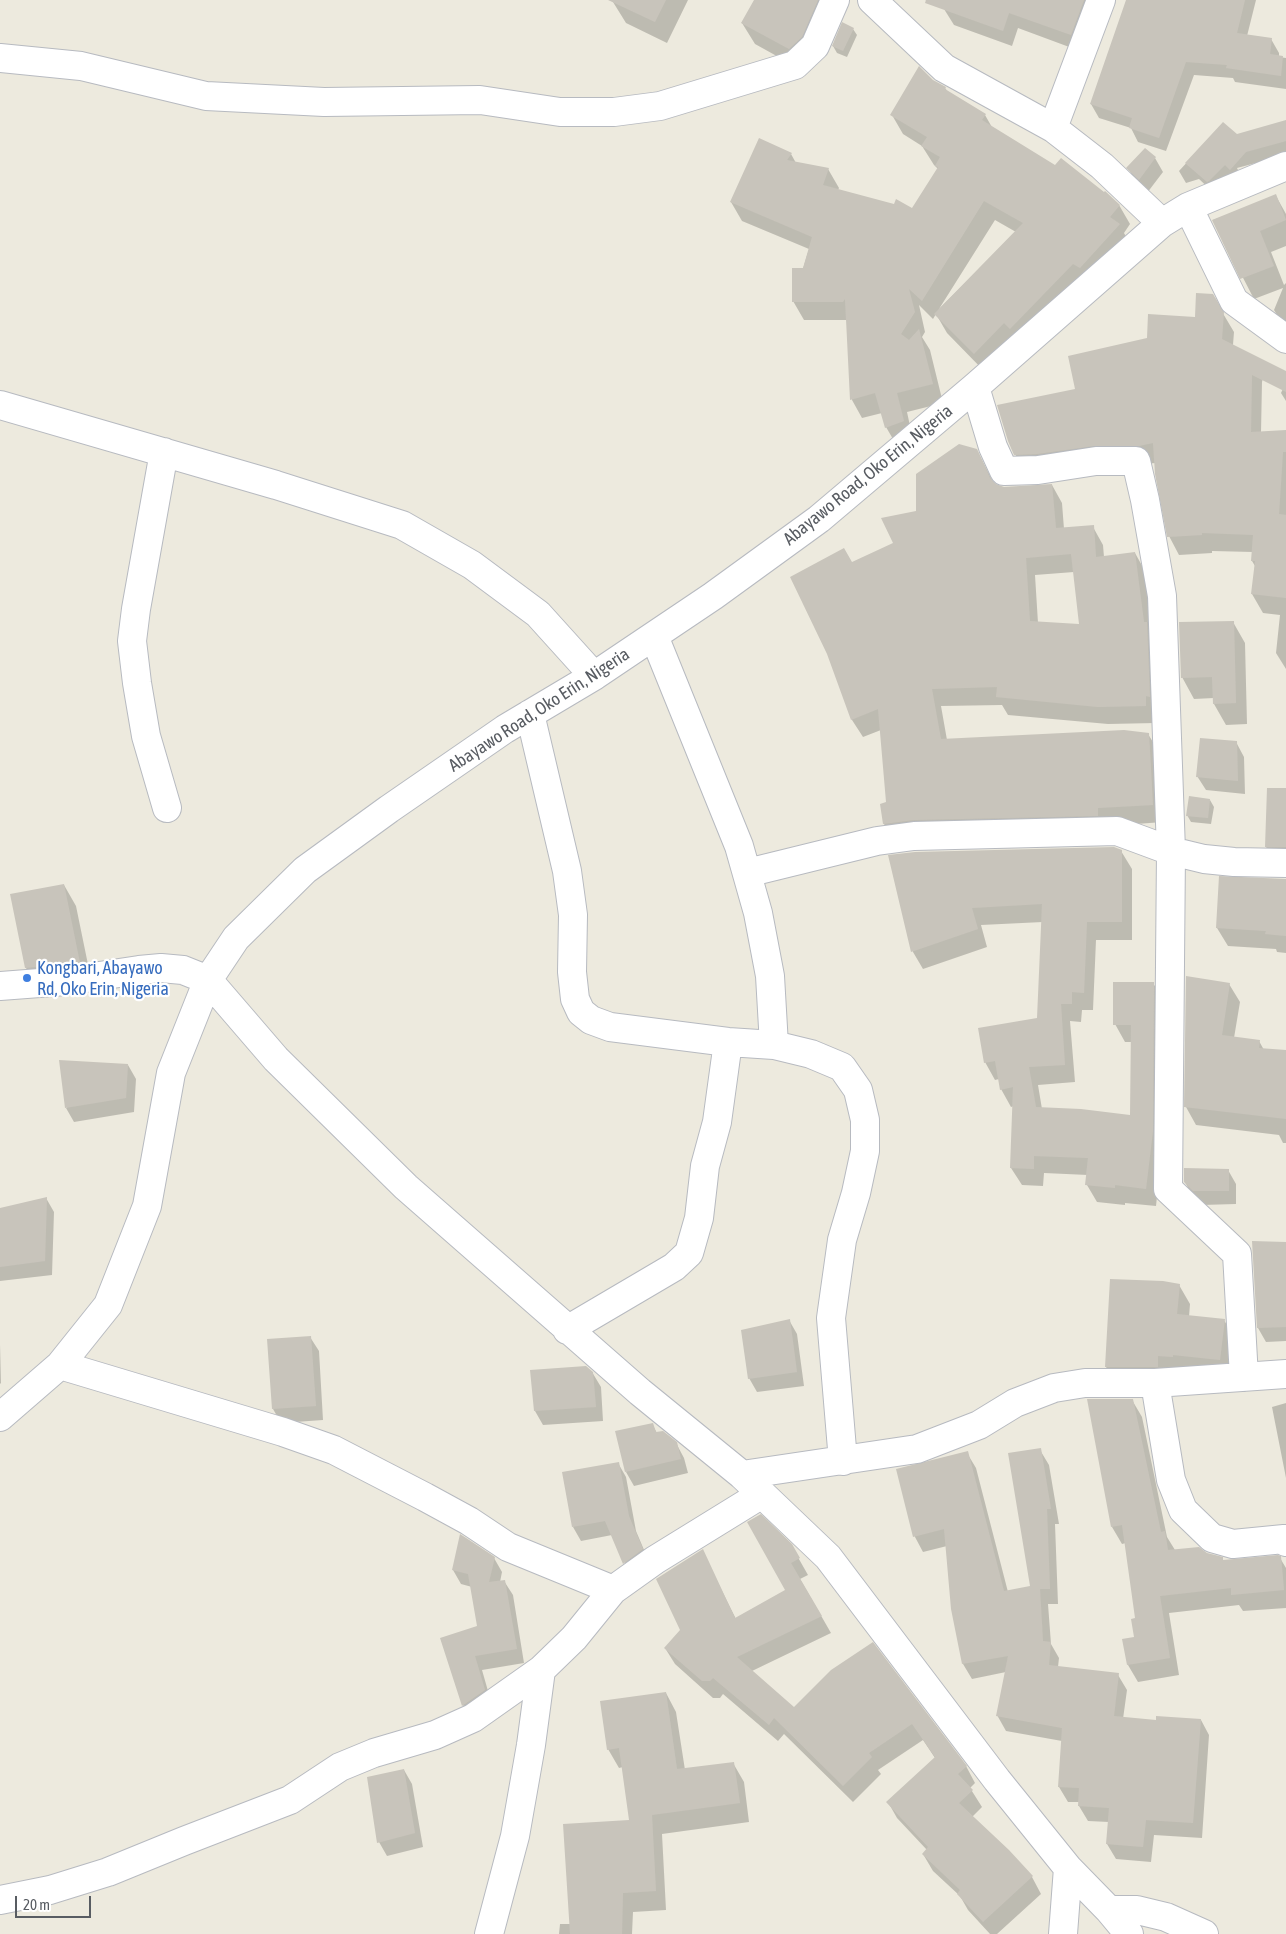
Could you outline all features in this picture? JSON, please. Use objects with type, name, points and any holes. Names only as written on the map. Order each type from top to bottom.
[{"type":"street","points":[[0,58],[81,66],[206,96],[324,102],[480,100],[560,112],[614,112],[660,106],[795,65],[815,46],[835,0]]},
{"type":"street","points":[[872,0],[944,68],[1053,128],[1102,166],[1162,223]]},
{"type":"street","points":[[1053,128],[1101,0]]},
{"type":"street","name":"Abayawo Road, Oko Erin, Nigeria","points":[[0,1417],[60,1364],[108,1305],[147,1206],[171,1073],[208,980],[236,938],[305,870],[388,808],[505,729],[594,676],[654,636],[819,519],[975,387],[1162,223],[1188,207],[1286,166]]},
{"type":"street","points":[[1188,207],[1234,301],[1286,339]]},
{"type":"street","points":[[975,387],[993,447],[1004,470],[1038,470],[1096,461],[1136,461],[1162,596],[1171,851],[1168,1189],[1237,1254],[1244,1377]]},
{"type":"street","points":[[0,405],[276,484],[402,525],[472,565],[538,614],[594,676]]},
{"type":"street","points":[[164,452],[132,641],[146,736],[167,808]]},
{"type":"street","points":[[654,636],[739,846],[747,873],[758,913],[770,976],[774,1045]]},
{"type":"street","points":[[530,714],[567,871],[573,915],[572,972],[575,999],[581,1012],[591,1020],[610,1027],[728,1042],[774,1045],[811,1054],[842,1067],[858,1090],[865,1120],[865,1151],[856,1193],[842,1240],[830,1318],[843,1461]]},
{"type":"street","points":[[747,873],[876,841],[914,836],[1117,831],[1171,851],[1224,861],[1286,863]]},
{"type":"street","points":[[0,986],[66,981],[161,968],[183,970],[208,980],[276,1059],[406,1187],[567,1330],[742,1475],[828,1557],[997,1780],[1068,1868],[1109,1910],[1129,1934]]},
{"type":"street","points":[[567,1330],[674,1267],[689,1252],[699,1218],[705,1166],[717,1122],[728,1042]]},
{"type":"street","points":[[60,1364],[283,1432],[334,1450],[469,1521],[508,1547],[613,1590]]},
{"type":"street","points":[[742,1475],[917,1450],[979,1425],[1015,1403],[1054,1388],[1085,1384],[1155,1383],[1286,1374]]},
{"type":"street","points":[[1155,1383],[1171,1480],[1183,1510],[1212,1538],[1233,1544],[1284,1539],[1286,1542]]},
{"type":"street","points":[[0,1900],[50,1890],[108,1872],[290,1800],[340,1767],[374,1753],[435,1734],[473,1718],[541,1670],[574,1638],[613,1590],[655,1560],[762,1494]]},
{"type":"street","points":[[489,1934],[515,1836],[531,1745],[541,1670]]},
{"type":"street","points":[[1063,1934],[1068,1868]]},
{"type":"street","points":[[1109,1910],[1137,1910],[1166,1917],[1204,1934]]},
{"type":"building","points":[[608,0],[666,0],[655,22]]},
{"type":"building","points":[[754,0],[818,0],[802,37],[789,49],[741,23]]},
{"type":"building","points":[[926,0],[1084,0],[1071,35],[1009,13],[1003,31],[925,3]]},
{"type":"building","points":[[1126,0],[1245,0],[1237,33],[1272,38],[1270,54],[1283,56],[1281,76],[1226,68],[1227,65],[1186,62],[1159,138],[1129,128],[1132,118],[1090,104]]},
{"type":"building","points":[[842,22],[854,28],[843,51],[832,46]]},
{"type":"building","points":[[919,66],[933,80],[946,87],[945,89],[986,114],[982,120],[1055,165],[1061,158],[1105,191],[1120,205],[1110,217],[1120,224],[1080,268],[1073,264],[1010,329],[1004,323],[974,354],[934,314],[1023,223],[984,201],[922,301],[909,289],[915,312],[901,334],[909,340],[919,329],[933,384],[897,393],[904,421],[885,428],[875,393],[850,400],[845,299],[843,302],[792,302],[792,268],[803,268],[812,237],[730,202],[759,138],[792,153],[787,160],[829,168],[823,185],[894,204],[896,199],[912,208],[938,167],[935,166],[940,157],[921,146],[927,137],[890,115]]},
{"type":"building","points":[[1286,120],[1286,141],[1246,152],[1230,170],[1225,165],[1207,182],[1185,163],[1223,122],[1237,134]]},
{"type":"building","points":[[1145,148],[1156,157],[1139,180],[1126,168]]},
{"type":"building","points":[[1276,194],[1286,220],[1260,231],[1274,266],[1240,279],[1212,220]]},
{"type":"building","points":[[1196,293],[1213,294],[1224,312],[1222,339],[1286,371],[1286,392],[1252,375],[1251,432],[1286,430],[1286,452],[1283,452],[1279,514],[1286,515],[1286,598],[1251,594],[1255,561],[1251,561],[1253,535],[1202,533],[1202,535],[1167,537],[1155,474],[1153,443],[1139,446],[1094,446],[1037,454],[1014,455],[997,405],[1075,389],[1068,356],[1147,338],[1148,314],[1195,317]]},
{"type":"building","points":[[959,444],[977,449],[990,478],[996,484],[1004,487],[1052,484],[1056,528],[1094,525],[1096,557],[1135,552],[1144,622],[1147,622],[1150,697],[1146,696],[1146,706],[1098,707],[996,697],[997,687],[932,689],[941,739],[1124,730],[1149,733],[1153,805],[1098,808],[1098,816],[914,820],[883,824],[880,804],[886,802],[878,709],[851,720],[827,654],[790,577],[844,548],[852,562],[893,543],[881,518],[916,511],[916,474]],"holes":[[[1071,554],[1079,624],[1030,621],[1026,558]]]},
{"type":"building","points":[[1234,621],[1236,703],[1213,704],[1212,677],[1181,678],[1179,622]]},
{"type":"building","points":[[1200,738],[1237,741],[1238,781],[1196,777]]},
{"type":"building","points":[[1267,788],[1286,788],[1286,847],[1265,847]]},
{"type":"building","points":[[1189,796],[1210,799],[1208,818],[1186,816]]},
{"type":"building","points":[[1114,847],[1122,850],[1122,922],[1087,922],[1084,993],[1072,992],[1072,1004],[1061,1004],[1065,1065],[1029,1067],[1036,1107],[1081,1109],[1130,1115],[1131,1025],[1113,1025],[1113,982],[1154,982],[1153,1131],[1146,1189],[1115,1185],[1115,1188],[1085,1185],[1088,1158],[1034,1156],[1034,1169],[1010,1168],[1013,1087],[1000,1090],[995,1061],[984,1063],[978,1028],[1037,1018],[1042,904],[972,908],[978,929],[911,952],[888,855],[915,852]]},
{"type":"building","points":[[1219,876],[1286,879],[1286,936],[1265,934],[1266,931],[1216,928]]},
{"type":"building","points":[[64,884],[80,963],[25,968],[10,894]]},
{"type":"building","points":[[1186,976],[1230,983],[1222,1035],[1260,1040],[1259,1048],[1286,1050],[1286,1119],[1184,1107]]},
{"type":"building","points":[[59,1060],[128,1064],[126,1098],[65,1108]]},
{"type":"building","points":[[1184,1168],[1229,1169],[1229,1191],[1193,1191],[1184,1182]]},
{"type":"building","points":[[47,1197],[45,1261],[0,1267],[0,1208]]},
{"type":"building","points":[[1252,1241],[1286,1242],[1286,1327],[1257,1328]]},
{"type":"building","points":[[1110,1279],[1163,1281],[1180,1284],[1177,1314],[1225,1319],[1220,1360],[1173,1355],[1173,1357],[1158,1356],[1158,1367],[1105,1367]]},
{"type":"building","points":[[790,1319],[797,1372],[748,1379],[741,1330]]},
{"type":"building","points":[[311,1336],[316,1406],[272,1409],[267,1339]]},
{"type":"building","points":[[586,1366],[593,1372],[596,1407],[534,1411],[530,1370]]},
{"type":"building","points":[[1087,1399],[1133,1399],[1161,1532],[1165,1531],[1168,1550],[1199,1547],[1207,1553],[1223,1557],[1223,1560],[1281,1556],[1284,1590],[1231,1595],[1231,1588],[1160,1596],[1170,1658],[1127,1665],[1122,1639],[1134,1637],[1131,1619],[1135,1618],[1122,1525],[1111,1527]]},
{"type":"building","points":[[653,1423],[656,1432],[663,1431],[677,1442],[681,1459],[625,1472],[615,1431]]},
{"type":"building","points":[[1041,1448],[1051,1509],[1047,1509],[1050,1589],[1040,1589],[1043,1641],[1051,1642],[1049,1665],[1119,1673],[1114,1716],[1156,1720],[1156,1716],[1201,1719],[1193,1823],[1146,1820],[1143,1847],[1106,1844],[1109,1808],[1078,1806],[1079,1788],[1058,1787],[1062,1728],[996,1716],[1008,1656],[962,1664],[951,1609],[944,1529],[913,1537],[896,1469],[968,1451],[1004,1591],[1030,1586],[1008,1453]]},
{"type":"building","points":[[619,1462],[629,1516],[643,1549],[623,1564],[605,1521],[572,1527],[562,1472]]},
{"type":"building","points":[[761,1514],[792,1544],[800,1558],[791,1563],[822,1616],[737,1657],[794,1707],[831,1670],[873,1642],[967,1766],[958,1774],[973,1790],[959,1803],[1009,1850],[1033,1876],[983,1922],[957,1894],[960,1890],[922,1854],[928,1847],[886,1802],[935,1757],[912,1724],[869,1753],[872,1757],[843,1786],[774,1718],[769,1725],[713,1678],[710,1681],[702,1681],[664,1648],[680,1630],[656,1579],[703,1549],[735,1618],[785,1590],[747,1522]]},
{"type":"building","points":[[460,1534],[495,1557],[489,1582],[505,1580],[517,1649],[475,1656],[485,1690],[462,1706],[440,1638],[477,1626],[468,1574],[452,1570]]},
{"type":"building","points":[[666,1692],[677,1769],[734,1762],[740,1803],[652,1815],[656,1891],[623,1893],[622,1934],[570,1934],[563,1824],[629,1820],[619,1748],[607,1750],[600,1701]]},
{"type":"building","points":[[404,1769],[415,1833],[377,1843],[367,1777]]},
{"type":"place","name":"Kongbari, Abayawo Rd, Oko Erin, Nigeria","points":[[27,978]]}]
